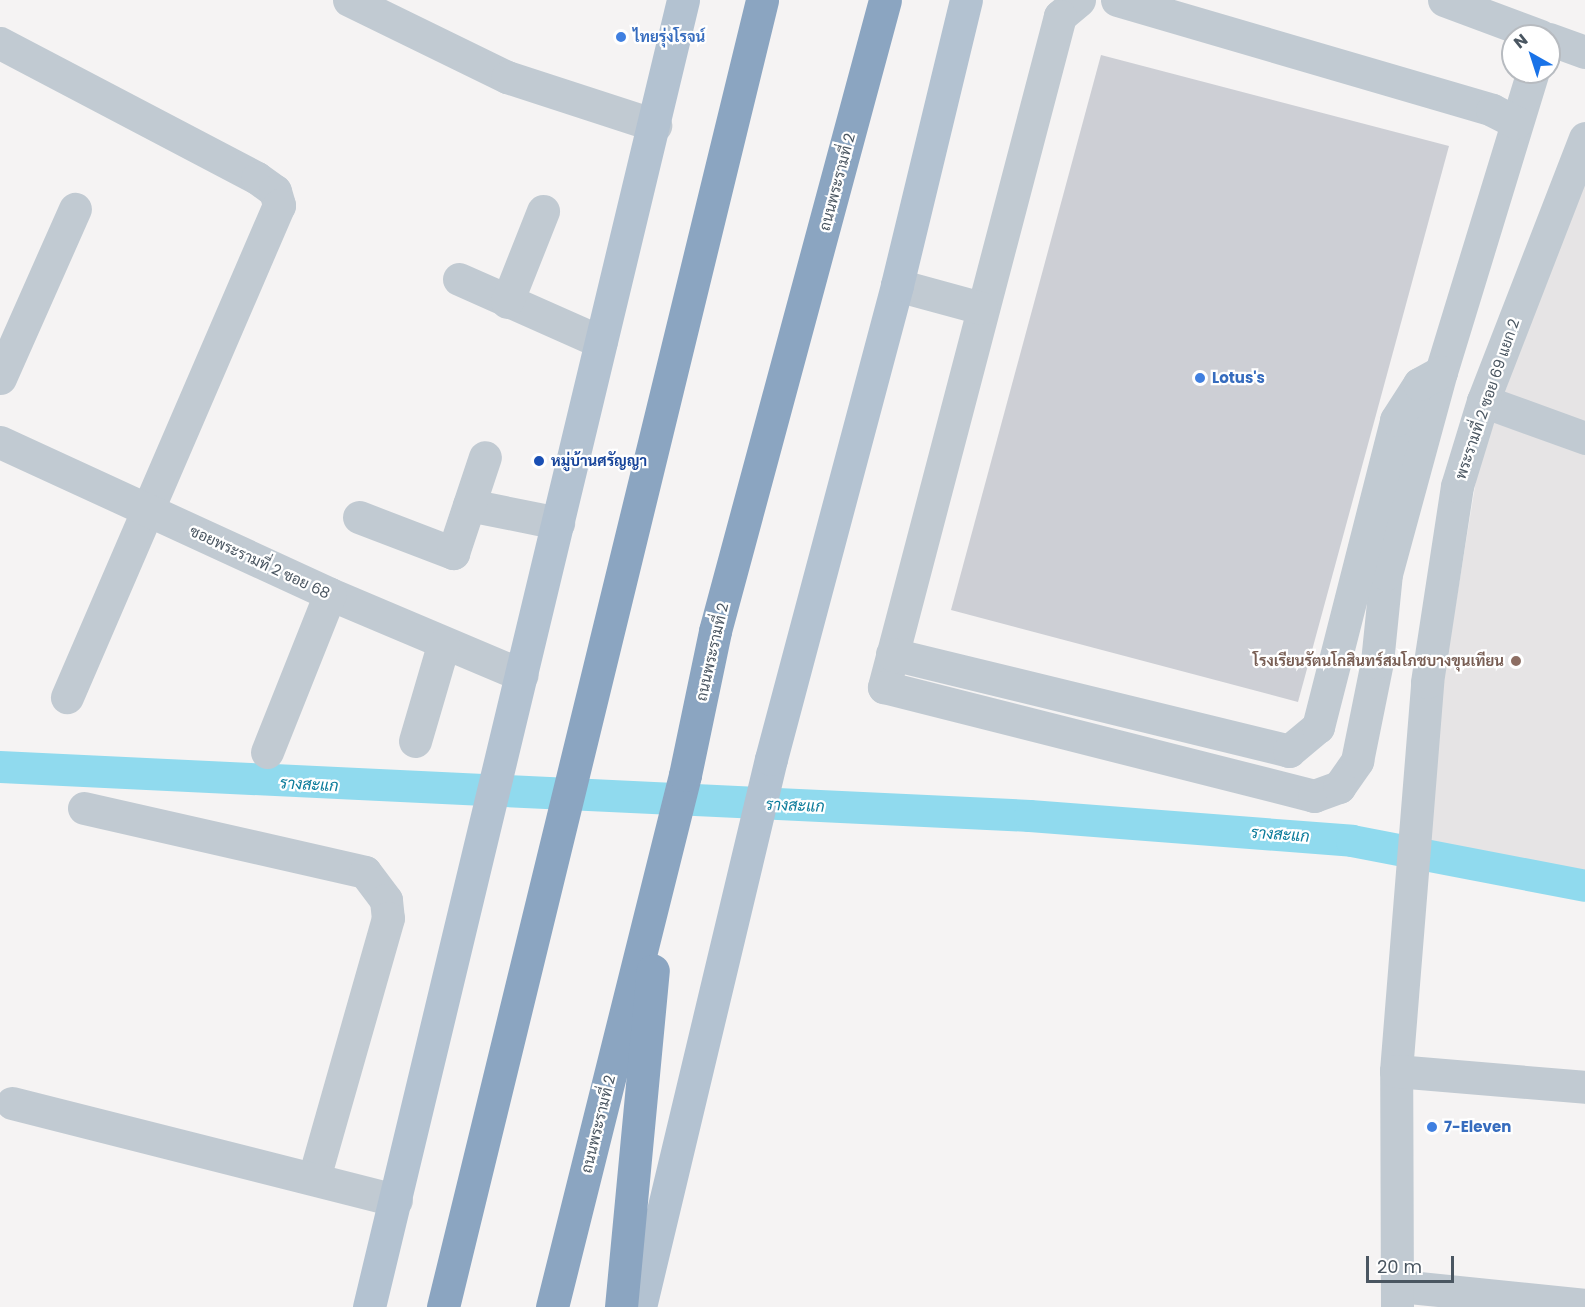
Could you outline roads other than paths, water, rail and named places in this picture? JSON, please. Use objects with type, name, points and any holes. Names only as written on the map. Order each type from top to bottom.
[{"type":"highway","points":[[443,1307],[762,0]]},
{"type":"highway","name":"ถนนพระรามที่ 2","points":[[552,1307],[685,775],[715,631],[885,0]]},
{"type":"highway","points":[[621,1307],[663,862]]},
{"type":"main road","points":[[369,1307],[655,125],[682,0]]},
{"type":"main road","points":[[640,1307],[771,759],[897,285],[966,0]]},
{"type":"street","points":[[349,0],[507,77],[655,125]]},
{"type":"street","points":[[1079,0],[1060,16],[981,308],[884,687],[1314,796],[1339,787],[1357,761],[1377,662],[1386,574],[1441,372],[1529,84]]},
{"type":"street","points":[[1117,0],[1492,110],[1516,122]]},
{"type":"street","points":[[1444,0],[1509,24]]},
{"type":"street","points":[[0,43],[257,178],[275,191],[279,200],[278,211],[150,511],[67,697]]},
{"type":"street","points":[[1561,43],[1585,52]]},
{"type":"street","name":"พระรามที่ 2 ซอย 69 แยก 2","points":[[1398,1296],[1396,1071],[1415,814],[1445,556],[1457,486],[1483,401],[1585,138]]},
{"type":"street","points":[[0,378],[75,209]]},
{"type":"street","points":[[507,302],[543,211]]},
{"type":"street","points":[[459,279],[601,342]]},
{"type":"street","points":[[897,285],[981,308]]},
{"type":"street","points":[[892,654],[1289,751],[1318,727],[1396,420],[1419,384],[1441,372]]},
{"type":"street","points":[[1483,401],[1585,438]]},
{"type":"street","name":"ซอยพระรามที่ 2 ซอย 68","points":[[0,442],[443,645],[522,675]]},
{"type":"street","points":[[359,517],[453,554],[485,457]]},
{"type":"street","points":[[469,506],[558,523]]},
{"type":"street","points":[[267,752],[330,594]]},
{"type":"street","points":[[415,741],[443,645]]},
{"type":"street","points":[[84,808],[365,872],[386,900],[388,918],[314,1178]]},
{"type":"street","points":[[1396,1071],[1585,1087]]},
{"type":"street","points":[[12,1103],[396,1200]]},
{"type":"street","points":[[1398,1296],[1585,1305]]},
{"type":"waterway","name":"รางสะแก","points":[[0,767],[1030,816],[1352,841],[1585,886]]},
{"type":"place","name":"ไทยรุ่งโรจน์","points":[[621,37]]},
{"type":"place","name":"Lotus's","points":[[1200,378]]},
{"type":"place","name":"หมู่บ้านศรัญญา","points":[[539,461]]},
{"type":"place","name":"โรงเรียนรัตนโกสินทร์สมโภชบางขุนเทียน","points":[[1516,661]]},
{"type":"place","name":"7-Eleven","points":[[1432,1127]]}]
